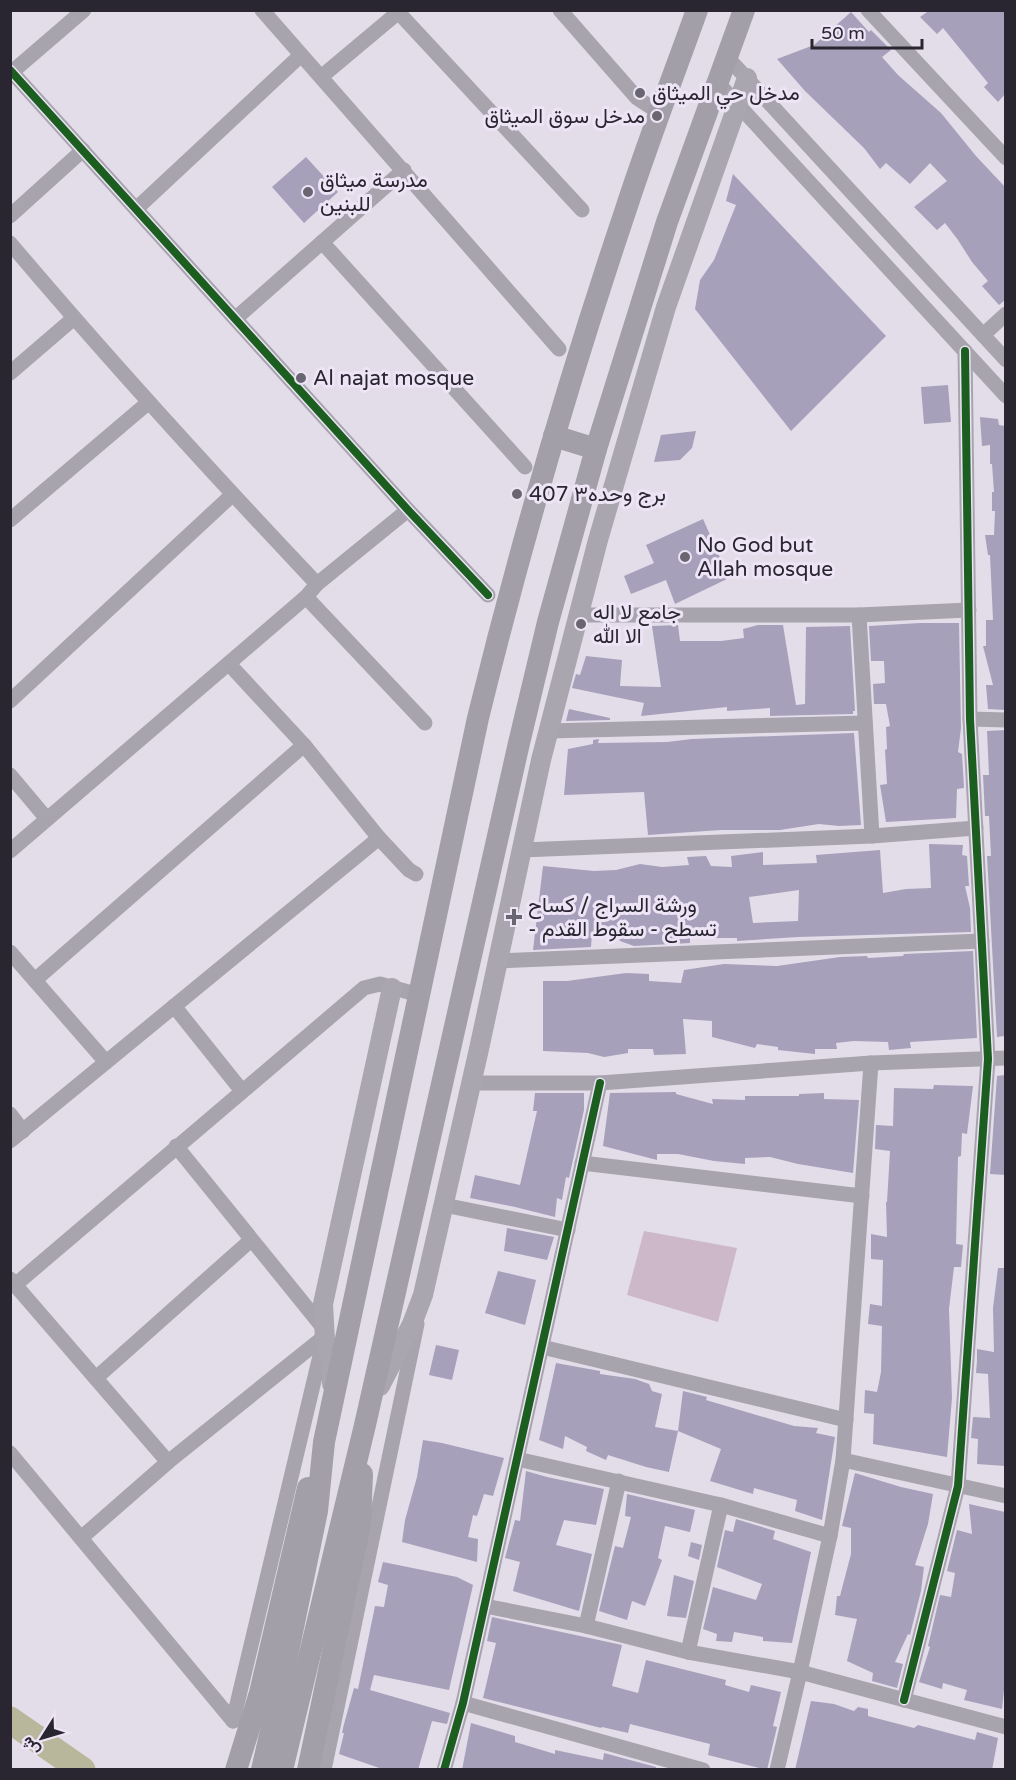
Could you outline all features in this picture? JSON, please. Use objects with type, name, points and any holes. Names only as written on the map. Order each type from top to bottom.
[{"type":"highway","points":[[236,1770],[260,1693],[303,1504],[330,1418],[419,995],[504,612],[555,436],[625,211],[697,10]]},
{"type":"highway","points":[[262,1770],[287,1704],[359,1450],[548,622],[596,449],[667,222],[744,10]]},
{"type":"highway","points":[[555,436],[596,449]]},
{"type":"highway","points":[[282,1770],[287,1704],[317,1510],[324,1442]]},
{"type":"highway","points":[[308,1770],[360,1524],[363,1487],[359,1450]]},
{"type":"main road","points":[[365,1425],[376,1394],[412,1323],[423,1295],[548,731],[578,615],[666,308],[747,78]]},
{"type":"main road","points":[[330,1418],[332,1367],[325,1333],[323,1304],[392,988]]},
{"type":"street","points":[[84,10],[11,71],[408,510],[488,595]]},
{"type":"street","points":[[262,10],[559,349]]},
{"type":"street","points":[[560,10],[637,98],[660,114]]},
{"type":"street","points":[[868,10],[1005,158]]},
{"type":"street","points":[[321,77],[400,12],[582,210]]},
{"type":"street","points":[[136,209],[301,55]]},
{"type":"street","points":[[727,57],[1005,360]]},
{"type":"street","points":[[718,83],[1005,396]]},
{"type":"street","points":[[10,216],[82,150]]},
{"type":"street","points":[[236,318],[404,170]]},
{"type":"street","points":[[322,242],[525,467]]},
{"type":"street","points":[[10,243],[232,495],[317,584]]},
{"type":"street","points":[[982,335],[1005,314]]},
{"type":"street","points":[[10,373],[74,318]]},
{"type":"street","points":[[904,1700],[958,1486],[988,1059],[970,719],[965,351]]},
{"type":"street","points":[[10,520],[149,402]]},
{"type":"street","points":[[10,701],[232,495]]},
{"type":"street","points":[[10,851],[229,664],[306,597],[317,584],[408,510]]},
{"type":"street","points":[[306,597],[425,723]]},
{"type":"street","points":[[578,615],[858,615],[969,610]]},
{"type":"street","points":[[858,615],[872,836]]},
{"type":"street","points":[[229,664],[304,745],[379,838],[409,870],[416,874]]},
{"type":"street","points":[[970,719],[1005,720]]},
{"type":"street","points":[[548,731],[865,723]]},
{"type":"street","points":[[35,980],[304,745]]},
{"type":"street","points":[[10,775],[47,819]]},
{"type":"street","points":[[522,850],[872,836],[976,828]]},
{"type":"street","points":[[10,1141],[379,838]]},
{"type":"street","points":[[498,961],[982,941]]},
{"type":"street","points":[[10,952],[106,1062]]},
{"type":"street","points":[[168,1461],[13,1282],[364,988],[374,984],[419,995]]},
{"type":"street","points":[[174,1006],[242,1091]]},
{"type":"street","points":[[471,1083],[600,1083],[871,1063],[1005,1058]]},
{"type":"street","points":[[777,1770],[830,1536],[843,1460],[871,1063]]},
{"type":"street","points":[[444,1770],[463,1703],[600,1083]]},
{"type":"street","points":[[10,1114],[23,1131]]},
{"type":"street","points":[[176,1146],[325,1333]]},
{"type":"street","points":[[582,1163],[862,1196]]},
{"type":"street","points":[[444,1205],[568,1230]]},
{"type":"street","points":[[96,1378],[251,1240]]},
{"type":"street","points":[[324,1770],[423,1295]]},
{"type":"street","points":[[81,1538],[168,1461],[325,1333]]},
{"type":"street","points":[[10,1453],[233,1721],[325,1333]]},
{"type":"street","points":[[542,1347],[846,1420]]},
{"type":"street","points":[[517,1458],[720,1505],[830,1536]]},
{"type":"street","points":[[843,1460],[1005,1496]]},
{"type":"street","points":[[586,1626],[619,1481]]},
{"type":"street","points":[[688,1652],[720,1505]]},
{"type":"street","points":[[485,1606],[586,1626],[688,1652],[801,1672],[1005,1727]]},
{"type":"street","points":[[463,1703],[703,1770]]},
{"type":"shaded area","points":[[644,1231],[737,1248],[718,1322],[627,1295]]},
{"type":"building","points":[[930,10],[1005,10],[1005,94],[998,102],[984,87],[988,83],[943,28],[937,34],[920,17]]},
{"type":"building","points":[[851,12],[869,32],[871,30],[891,50],[882,57],[898,75],[941,113],[1005,187],[1005,300],[999,305],[982,286],[988,281],[945,223],[937,230],[914,207],[947,181],[930,163],[910,184],[886,163],[880,169],[864,148],[805,91],[777,59],[814,45]]},
{"type":"building","points":[[306,157],[338,192],[304,223],[272,187]]},
{"type":"building","points":[[733,174],[886,336],[791,431],[695,309],[700,280],[714,260],[736,205],[726,201]]},
{"type":"building","points":[[948,385],[951,422],[924,424],[921,387]]},
{"type":"building","points":[[980,417],[998,419],[999,425],[1005,426],[1005,710],[988,709],[986,685],[993,685],[983,646],[986,646],[986,620],[993,620],[990,555],[988,555],[985,535],[994,535],[995,511],[992,511],[992,492],[994,492],[990,445],[982,446]]},
{"type":"building","points":[[696,431],[692,448],[680,460],[654,462],[661,435]]},
{"type":"building","points":[[703,519],[729,578],[675,604],[666,580],[631,594],[624,576],[654,563],[646,545]]},
{"type":"building","points":[[959,623],[961,728],[958,752],[962,754],[964,788],[957,789],[956,818],[886,822],[880,785],[887,784],[886,727],[890,726],[886,704],[874,704],[873,684],[885,683],[884,661],[871,661],[869,626]]},
{"type":"building","points":[[678,625],[680,641],[721,641],[744,638],[743,629],[758,625],[783,625],[796,705],[805,704],[806,627],[850,626],[855,711],[853,714],[770,716],[770,708],[727,711],[727,707],[641,716],[644,703],[572,688],[576,674],[580,675],[586,656],[622,660],[620,686],[661,687],[652,626]]},
{"type":"building","points":[[569,709],[610,718],[610,720],[566,721]]},
{"type":"building","points":[[1005,730],[1005,1036],[997,1037],[987,856],[991,856],[989,816],[985,816],[983,775],[989,775],[987,731]]},
{"type":"building","points":[[854,733],[861,825],[819,824],[780,830],[721,830],[648,835],[644,792],[564,795],[568,749],[593,744],[593,740],[599,739],[598,743],[667,742]]},
{"type":"building","points":[[929,844],[963,845],[962,855],[967,856],[969,886],[965,886],[970,908],[971,932],[737,941],[737,938],[690,938],[690,943],[634,946],[620,941],[619,936],[592,934],[591,947],[533,950],[543,866],[594,871],[616,870],[640,864],[662,867],[689,865],[687,857],[706,856],[711,866],[732,867],[731,856],[763,852],[763,865],[817,863],[816,855],[880,850],[883,893],[931,888]],"holes":[[[799,890],[798,921],[753,923],[749,897]]]},
{"type":"building","points":[[973,951],[977,1038],[910,1042],[911,1048],[889,1050],[888,1042],[854,1041],[836,1043],[837,1049],[815,1049],[815,1054],[778,1050],[778,1047],[757,1044],[755,1048],[712,1037],[712,1021],[683,1019],[686,1054],[654,1055],[653,1049],[628,1049],[628,1053],[604,1057],[588,1053],[543,1051],[543,981],[567,981],[626,973],[649,974],[649,981],[681,983],[684,970],[724,964],[777,966],[840,957],[867,956],[868,958]]},
{"type":"building","points":[[1005,1075],[1005,1175],[990,1174],[997,1076]]},
{"type":"building","points":[[934,1085],[973,1086],[967,1134],[962,1133],[961,1156],[958,1157],[956,1244],[963,1245],[961,1267],[954,1267],[949,1309],[952,1398],[947,1457],[873,1444],[874,1414],[864,1413],[865,1390],[877,1392],[881,1372],[882,1326],[868,1324],[870,1304],[882,1306],[883,1260],[871,1259],[871,1234],[887,1237],[886,1202],[890,1151],[875,1149],[876,1125],[893,1126],[894,1088],[933,1089]]},
{"type":"building","points":[[676,1092],[676,1094],[713,1104],[712,1099],[745,1100],[745,1096],[799,1096],[799,1094],[824,1093],[824,1099],[859,1100],[853,1173],[770,1157],[745,1158],[745,1164],[678,1154],[657,1154],[657,1160],[603,1146],[610,1093]]},
{"type":"building","points":[[535,1093],[584,1093],[584,1110],[569,1178],[566,1177],[562,1200],[557,1198],[555,1217],[470,1198],[475,1175],[520,1185],[537,1111],[533,1111]]},
{"type":"building","points":[[507,1228],[554,1237],[547,1260],[504,1251]]},
{"type":"building","points":[[998,1268],[1005,1268],[1005,1466],[977,1464],[978,1439],[971,1438],[973,1417],[990,1418],[988,1374],[976,1373],[977,1349],[994,1352],[993,1308]]},
{"type":"building","points":[[498,1271],[536,1280],[525,1325],[485,1313]]},
{"type":"building","points":[[436,1345],[459,1350],[452,1380],[429,1375]]},
{"type":"building","points":[[556,1363],[600,1371],[600,1374],[635,1379],[649,1384],[652,1391],[662,1394],[655,1427],[678,1431],[669,1472],[608,1455],[606,1460],[586,1451],[587,1447],[565,1436],[563,1449],[539,1440]]},
{"type":"building","points":[[683,1391],[794,1426],[818,1428],[816,1433],[835,1437],[822,1520],[795,1511],[797,1500],[754,1488],[753,1494],[710,1481],[721,1449],[678,1431]]},
{"type":"building","points":[[423,1440],[504,1458],[493,1496],[484,1494],[477,1516],[473,1515],[468,1537],[478,1539],[477,1562],[402,1542]]},
{"type":"building","points":[[526,1471],[604,1489],[596,1525],[564,1520],[556,1545],[592,1554],[579,1611],[513,1591],[520,1562],[505,1558],[515,1520],[520,1521]]},
{"type":"building","points":[[855,1473],[933,1494],[928,1524],[915,1565],[924,1567],[921,1591],[910,1635],[908,1634],[895,1662],[903,1664],[897,1688],[872,1681],[873,1673],[847,1661],[857,1619],[835,1615],[837,1596],[840,1596],[851,1554],[851,1528],[842,1526]]},
{"type":"building","points":[[627,1494],[695,1510],[690,1532],[665,1526],[658,1558],[662,1560],[645,1606],[632,1601],[627,1620],[599,1611],[615,1546],[623,1548],[631,1517],[625,1516]]},
{"type":"building","points":[[969,1504],[1005,1512],[1005,1681],[1002,1709],[964,1700],[967,1690],[943,1683],[942,1689],[919,1682],[930,1647],[928,1646],[940,1595],[951,1597],[955,1573],[947,1571],[957,1530],[972,1534]]},
{"type":"building","points":[[736,1519],[775,1531],[773,1539],[811,1552],[792,1643],[763,1641],[763,1637],[734,1632],[732,1642],[716,1641],[717,1634],[703,1629],[713,1587],[756,1600],[762,1584],[717,1567],[725,1530],[733,1532]]},
{"type":"building","points":[[691,1542],[702,1545],[699,1560],[688,1556]]},
{"type":"building","points":[[383,1562],[457,1577],[473,1585],[449,1690],[374,1675],[370,1690],[450,1713],[447,1724],[432,1721],[418,1770],[385,1770],[339,1754],[354,1688],[358,1689],[375,1606],[384,1607],[388,1585],[378,1582]]},
{"type":"building","points":[[674,1575],[694,1581],[686,1618],[667,1616]]},
{"type":"building","points":[[492,1617],[622,1645],[612,1686],[638,1693],[646,1660],[726,1680],[725,1685],[749,1692],[751,1685],[781,1692],[773,1726],[777,1727],[767,1770],[708,1755],[710,1744],[630,1724],[628,1733],[601,1728],[483,1698],[496,1643],[487,1641]]},
{"type":"building","points":[[811,1701],[834,1704],[854,1711],[858,1707],[868,1709],[868,1716],[914,1728],[918,1725],[975,1740],[977,1732],[998,1738],[992,1770],[795,1770]]},
{"type":"building","points":[[471,1723],[515,1736],[515,1742],[555,1754],[555,1750],[603,1760],[604,1753],[656,1767],[656,1770],[462,1770]]},
{"type":"waterway","points":[[10,1720],[82,1770]]},
{"type":"cycle path","points":[[10,70],[408,510],[488,595]]},
{"type":"cycle path","points":[[904,1700],[958,1486],[988,1059],[970,719],[965,351]]},
{"type":"cycle path","points":[[444,1770],[463,1703],[600,1083]]},
{"type":"place","name":"مدخل حي الميثاق","points":[[640,93]]},
{"type":"place","name":"مدخل سوق الميثاق","points":[[657,116]]},
{"type":"place","name":"مدرسة ميثاق للبنين","points":[[308,192]]},
{"type":"place","name":"Al najat mosque","points":[[301,378]]},
{"type":"place","name":"برج وحده٣ 407","points":[[517,494]]},
{"type":"place","name":"No God but Allah mosque","points":[[685,557]]},
{"type":"place","name":"جامع لا اله الا الله","points":[[581,624]]},
{"type":"place","name":"ورشة السراج / كساح - تسطح - سقوط القدم","points":[[514,917]]}]
